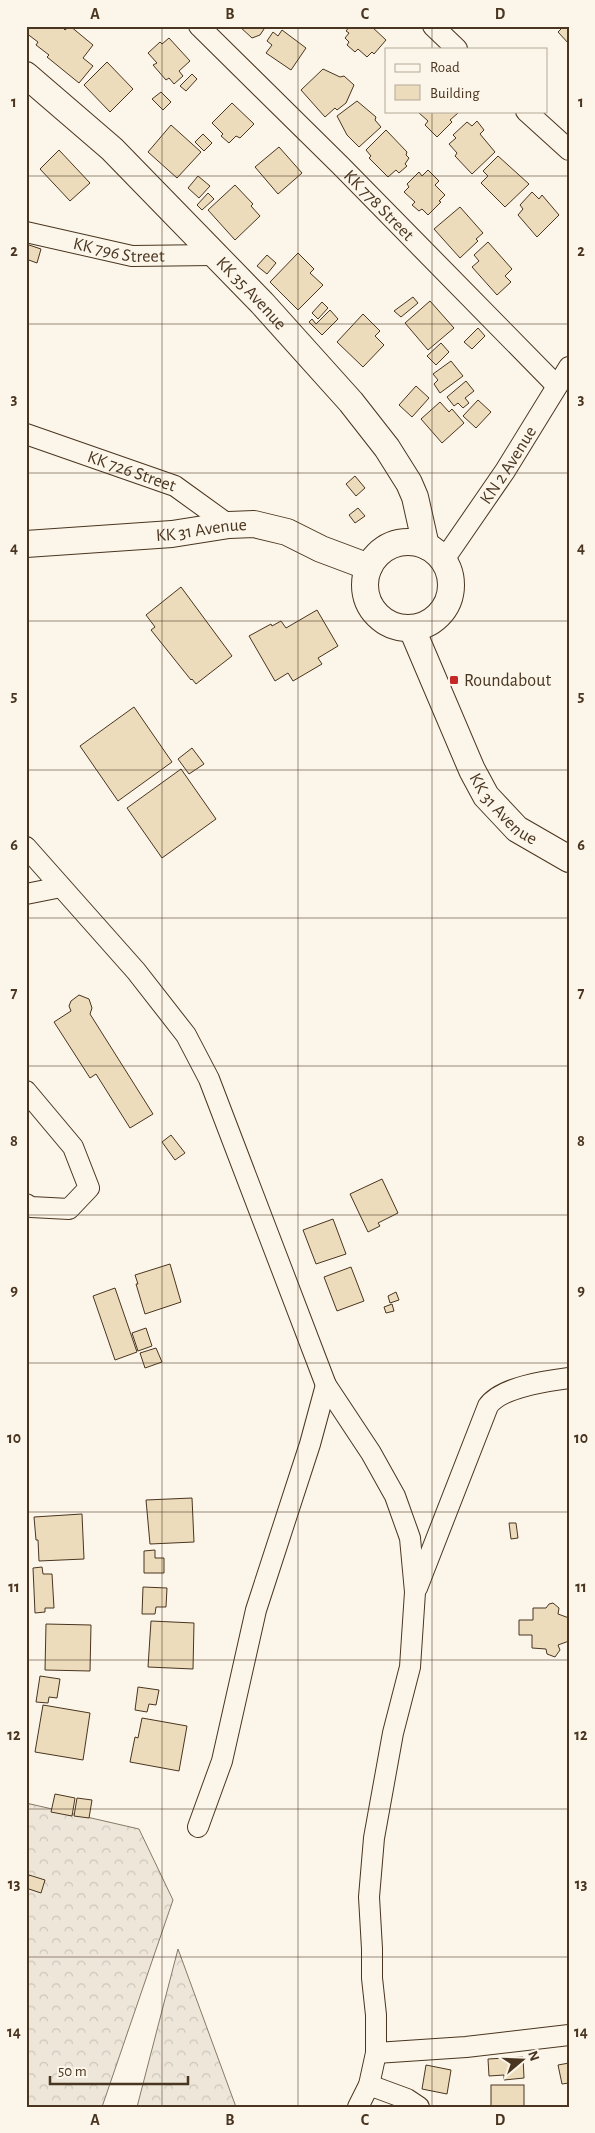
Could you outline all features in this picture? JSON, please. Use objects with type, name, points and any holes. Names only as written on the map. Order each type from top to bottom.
[{"type":"main road","name":"KK 35 Avenue","points":[[26,75],[112,150],[262,303],[350,402],[382,441],[409,483],[435,553]]},
{"type":"main road","name":"KK 31 Avenue","points":[[26,544],[172,534],[230,525],[254,524],[273,527],[304,539],[321,549],[369,567]]},
{"type":"main road","points":[[404,542],[435,553],[449,571],[451,582],[447,604],[433,621],[412,629],[389,625],[380,619],[372,610],[364,589],[369,567],[383,550],[393,544],[404,542]]},
{"type":"main road","name":"KK 31 Avenue","points":[[412,629],[472,770],[486,796],[517,829],[569,859]]},
{"type":"street","name":"KK 778 Street","points":[[199,26],[341,166],[557,386]]},
{"type":"street","points":[[433,26],[456,48]]},
{"type":"street","points":[[527,112],[569,150]]},
{"type":"street","name":"KK 796 Street","points":[[26,232],[132,256],[213,255]]},
{"type":"street","name":"KN 2 Avenue","points":[[435,553],[505,471],[569,367]]},
{"type":"street","name":"KK 726 Street","points":[[26,434],[175,486],[230,525]]},
{"type":"street","points":[[26,846],[136,971],[186,1035],[209,1078],[326,1385],[371,1453],[398,1503],[410,1538],[415,1592],[410,1667],[392,1733],[374,1838],[369,1897],[372,1978],[376,2015],[376,2053],[368,2085],[358,2107]]},
{"type":"street","points":[[26,894],[61,887]]},
{"type":"street","points":[[26,1091],[73,1147],[89,1188],[69,1209],[31,1207],[26,1204]]},
{"type":"street","points":[[415,1592],[488,1406],[494,1398],[540,1382],[569,1378]]},
{"type":"street","points":[[198,1827],[222,1761],[256,1610],[310,1444],[326,1385]]},
{"type":"street","points":[[376,2053],[466,2047],[569,2035]]},
{"type":"street","points":[[368,2085],[406,2099],[419,2107]]},
{"type":"green space","points":[[26,1803],[139,1829],[173,1900],[102,2107],[26,2107]]},
{"type":"green space","points":[[178,1949],[236,2107],[137,2107]]},
{"type":"building","points":[[26,26],[45,26],[48,29],[50,26],[61,26],[65,30],[70,26],[93,45],[83,58],[93,66],[79,83],[47,57],[49,55],[36,45],[38,42],[26,33]]},
{"type":"building","points":[[239,26],[266,26],[260,35],[252,38]]},
{"type":"building","points":[[350,26],[371,26],[386,40],[374,54],[372,52],[367,57],[358,49],[355,52],[347,45],[349,42],[345,38],[349,33],[346,31]]},
{"type":"building","points":[[564,26],[569,26],[569,44],[558,32]]},
{"type":"building","points":[[282,30],[306,48],[291,70],[266,53],[272,45],[267,41],[273,32],[278,36]]},
{"type":"building","points":[[169,38],[190,61],[179,71],[183,76],[174,84],[169,78],[166,80],[153,65],[157,63],[148,53],[160,42],[162,44]]},
{"type":"building","points":[[107,62],[133,89],[110,112],[84,85]]},
{"type":"building","points":[[323,69],[340,77],[344,76],[354,85],[346,103],[337,110],[335,108],[325,117],[301,90]]},
{"type":"building","points":[[192,74],[197,79],[186,91],[180,86]]},
{"type":"building","points":[[161,92],[171,102],[163,110],[152,99]]},
{"type":"building","points":[[357,101],[376,117],[375,120],[381,127],[359,147],[347,135],[337,116]]},
{"type":"building","points":[[232,103],[254,124],[240,138],[236,136],[229,143],[221,136],[223,134],[212,123]]},
{"type":"building","points":[[418,112],[458,113],[437,137],[425,125],[428,121]]},
{"type":"building","points":[[477,121],[484,130],[480,134],[495,152],[472,174],[455,156],[457,153],[449,144],[456,138],[453,135],[467,122],[472,126]]},
{"type":"building","points":[[171,125],[201,152],[177,178],[148,152]]},
{"type":"building","points":[[386,130],[407,152],[406,155],[409,158],[405,164],[407,166],[399,173],[396,170],[388,177],[369,158],[371,156],[366,150]]},
{"type":"building","points":[[203,134],[212,143],[204,151],[195,142]]},
{"type":"building","points":[[279,147],[302,173],[278,194],[255,167]]},
{"type":"building","points":[[59,150],[90,183],[70,201],[40,169]]},
{"type":"building","points":[[498,156],[529,184],[505,207],[481,183],[488,176],[483,171]]},
{"type":"building","points":[[428,170],[439,181],[435,185],[445,195],[428,215],[422,209],[419,211],[412,205],[415,202],[404,192],[409,187],[407,184],[419,172],[422,176]]},
{"type":"building","points":[[198,176],[210,186],[199,198],[188,188]]},
{"type":"building","points":[[235,185],[253,204],[251,206],[260,216],[235,240],[208,210]]},
{"type":"building","points":[[532,192],[539,199],[542,195],[559,215],[537,237],[518,215],[523,209],[520,205]]},
{"type":"building","points":[[208,193],[214,199],[202,210],[197,205]]},
{"type":"building","points":[[460,207],[483,233],[476,239],[478,241],[460,258],[434,229]]},
{"type":"building","points":[[488,242],[512,269],[505,276],[511,282],[497,295],[472,267],[479,261],[474,255]]},
{"type":"building","points":[[26,244],[41,249],[37,263],[26,259]]},
{"type":"building","points":[[298,253],[314,269],[310,273],[323,285],[298,310],[270,282]]},
{"type":"building","points":[[267,255],[276,263],[267,274],[257,266]]},
{"type":"building","points":[[413,297],[418,303],[401,317],[394,311]]},
{"type":"building","points":[[430,301],[454,328],[428,350],[405,323]]},
{"type":"building","points":[[322,302],[328,308],[318,319],[312,313]]},
{"type":"building","points":[[330,310],[338,319],[322,335],[309,322],[312,319],[316,324]]},
{"type":"building","points":[[363,314],[380,331],[375,336],[384,345],[363,367],[337,342]]},
{"type":"building","points":[[478,328],[485,336],[472,349],[464,342]]},
{"type":"building","points":[[441,343],[449,352],[436,365],[427,356]]},
{"type":"building","points":[[451,361],[463,376],[440,393],[434,384],[438,380],[433,374]]},
{"type":"building","points":[[466,381],[474,391],[465,398],[469,403],[463,408],[458,403],[454,406],[447,397]]},
{"type":"building","points":[[416,386],[429,398],[412,417],[399,405]]},
{"type":"building","points":[[478,400],[491,412],[476,428],[463,416]]},
{"type":"building","points":[[440,402],[449,412],[452,409],[464,423],[442,443],[421,419]]},
{"type":"building","points":[[355,476],[365,488],[356,496],[346,484]]},
{"type":"building","points":[[358,508],[365,516],[355,523],[349,515]]},
{"type":"building","points":[[181,587],[232,656],[196,684],[151,630],[155,627],[146,615]]},
{"type":"building","points":[[317,610],[338,646],[318,658],[322,664],[293,681],[288,673],[275,681],[249,636],[271,624],[272,626],[281,621],[286,628]]},
{"type":"building","points":[[134,707],[172,762],[118,801],[80,746]]},
{"type":"building","points":[[192,748],[204,764],[189,774],[178,759]]},
{"type":"building","points":[[181,769],[216,819],[162,858],[127,808]]},
{"type":"building","points":[[79,995],[89,999],[92,1008],[90,1014],[153,1114],[130,1128],[96,1074],[90,1078],[54,1022],[71,1011],[69,1006],[71,1001]]},
{"type":"building","points":[[171,1135],[185,1153],[175,1160],[162,1142]]},
{"type":"building","points":[[382,1179],[398,1213],[378,1223],[380,1226],[368,1232],[350,1194]]},
{"type":"building","points":[[333,1219],[346,1254],[316,1264],[303,1230]]},
{"type":"building","points":[[170,1264],[181,1302],[145,1314],[135,1275]]},
{"type":"building","points":[[351,1267],[364,1301],[337,1311],[324,1277]]},
{"type":"building","points":[[115,1288],[137,1352],[115,1360],[93,1296]]},
{"type":"building","points":[[396,1292],[399,1300],[390,1303],[388,1296]]},
{"type":"building","points":[[392,1304],[394,1311],[386,1313],[384,1307]]},
{"type":"building","points":[[146,1328],[152,1346],[138,1351],[132,1333]]},
{"type":"building","points":[[156,1348],[162,1362],[145,1368],[140,1353]]},
{"type":"building","points":[[192,1498],[194,1542],[150,1544],[146,1500]]},
{"type":"building","points":[[82,1514],[84,1559],[39,1561],[34,1517]]},
{"type":"building","points":[[509,1523],[516,1523],[518,1538],[511,1539]]},
{"type":"building","points":[[155,1550],[155,1558],[164,1558],[164,1573],[144,1573],[144,1551]]},
{"type":"building","points":[[42,1567],[43,1574],[52,1574],[54,1608],[45,1608],[45,1612],[35,1613],[33,1568]]},
{"type":"building","points":[[143,1587],[167,1588],[166,1607],[156,1607],[155,1614],[142,1614]]},
{"type":"building","points":[[553,1603],[559,1608],[558,1614],[569,1618],[569,1641],[558,1645],[560,1650],[555,1657],[547,1654],[546,1649],[532,1648],[532,1635],[519,1635],[519,1620],[533,1620],[533,1608],[546,1608],[549,1604]]},
{"type":"building","points":[[151,1621],[194,1623],[193,1669],[148,1667]]},
{"type":"building","points":[[46,1624],[91,1625],[90,1671],[45,1670]]},
{"type":"building","points":[[40,1676],[60,1679],[57,1698],[49,1697],[48,1703],[36,1702]]},
{"type":"building","points":[[138,1687],[159,1690],[156,1705],[149,1704],[147,1712],[135,1710]]},
{"type":"building","points":[[43,1705],[90,1713],[83,1760],[35,1752]]},
{"type":"building","points":[[142,1718],[187,1726],[179,1771],[130,1762],[135,1737],[138,1738]]},
{"type":"building","points":[[55,1794],[75,1798],[72,1816],[51,1812]]},
{"type":"building","points":[[77,1798],[92,1800],[89,1818],[74,1816]]},
{"type":"building","points":[[29,1875],[45,1880],[41,1893],[26,1888]]},
{"type":"building","points":[[523,2057],[524,2078],[504,2080],[504,2075],[489,2076],[488,2059]]},
{"type":"building","points":[[569,2063],[569,2083],[562,2084],[558,2065]]},
{"type":"building","points":[[426,2065],[451,2070],[447,2094],[422,2089]]},
{"type":"building","points":[[491,2085],[524,2085],[524,2107],[491,2107]]},
{"type":"place","name":"Roundabout","points":[[454,680]]}]
